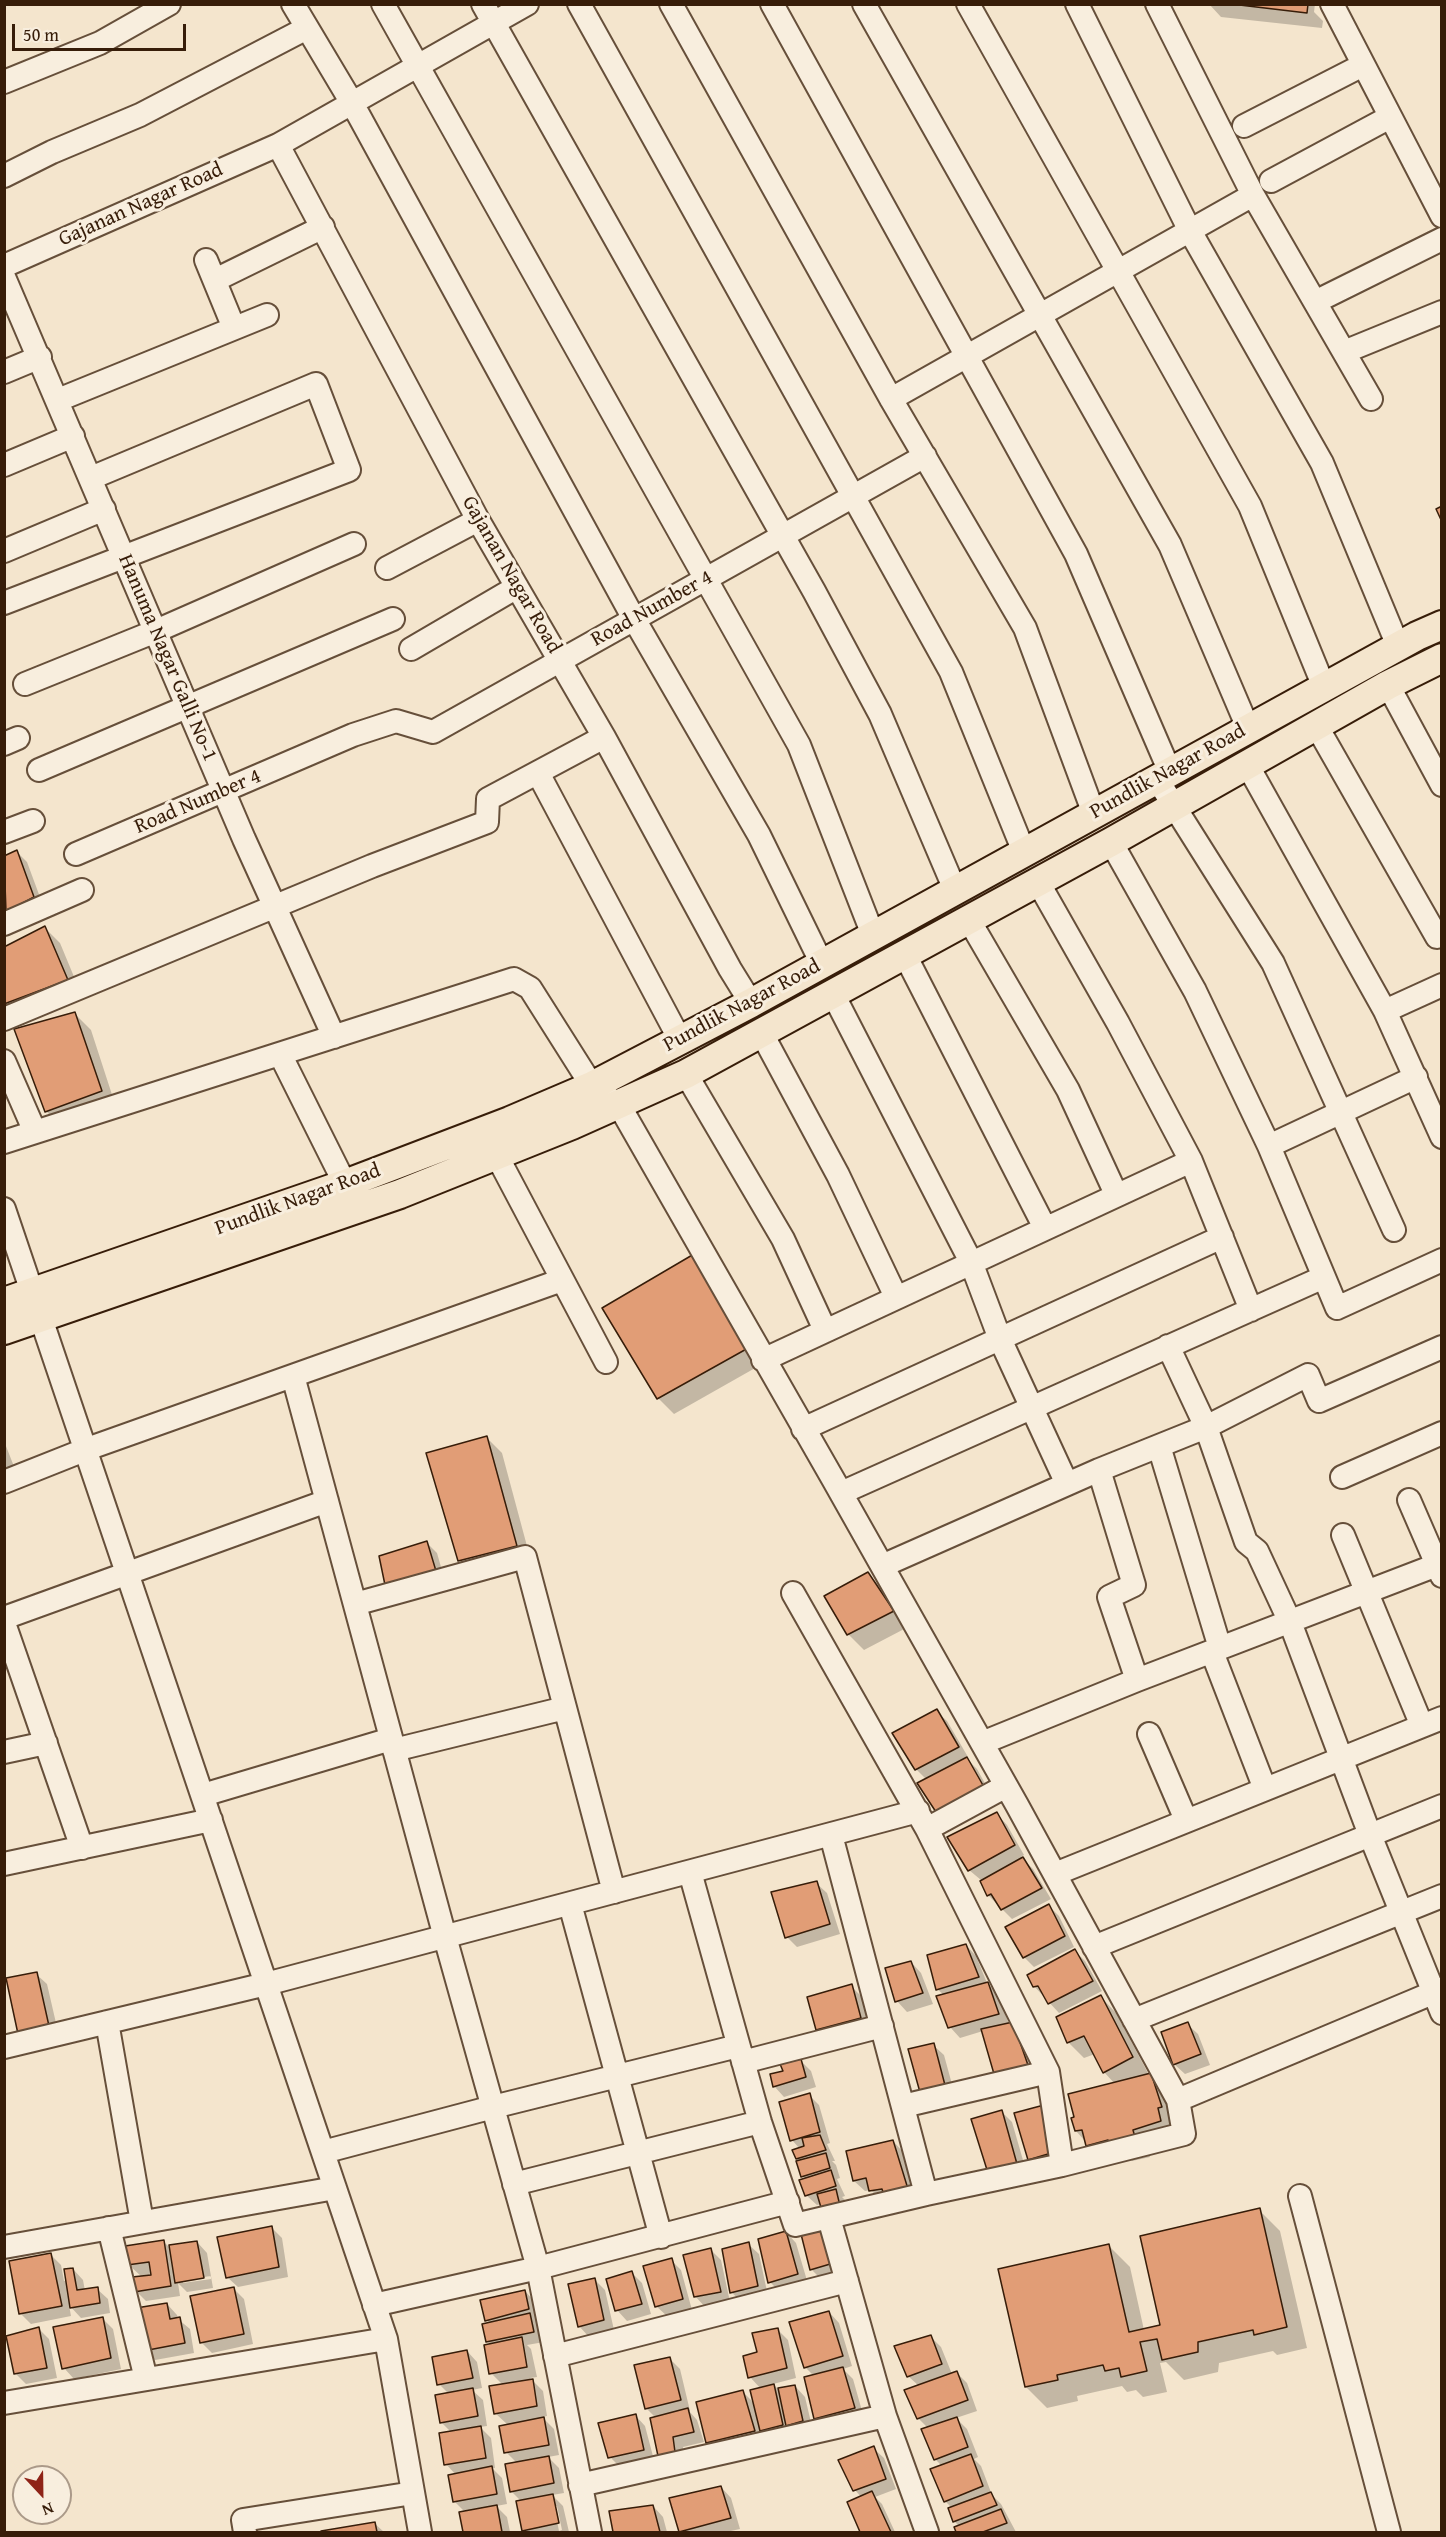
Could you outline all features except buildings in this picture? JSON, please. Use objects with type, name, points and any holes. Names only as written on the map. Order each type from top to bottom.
[{"type":"main road","name":"Pundlik Nagar Road","points":[[4,1330],[38,1304],[510,1121],[591,1086],[751,1003],[1248,728],[1398,646],[1442,625]]},
{"type":"main road","name":"Pundlik Nagar Road","points":[[4,1302],[38,1304],[400,1194],[619,1105],[686,1074],[1111,842],[1388,685],[1442,658]]},
{"type":"street","points":[[4,82],[100,43],[169,4]]},
{"type":"street","points":[[293,4],[352,103],[634,619],[759,836],[822,964]]},
{"type":"street","points":[[384,4],[799,745],[873,935]]},
{"type":"street","name":"Gajanan Nagar Road","points":[[4,266],[278,145],[418,66],[488,14],[526,4]]},
{"type":"street","points":[[579,4],[951,672],[1024,852]]},
{"type":"street","points":[[671,4],[891,399],[1026,628],[1094,814]]},
{"type":"street","points":[[772,4],[1076,554],[1164,775],[1173,806],[1273,963],[1394,1230]]},
{"type":"street","points":[[864,4],[1170,545],[1248,728]]},
{"type":"street","points":[[968,4],[1250,506],[1324,687]]},
{"type":"street","points":[[1077,4],[1190,231],[1322,463],[1398,646]]},
{"type":"street","points":[[1156,4],[1262,188],[1315,302],[1371,399]]},
{"type":"street","points":[[1332,4],[1442,216]]},
{"type":"street","points":[[488,14],[783,536],[880,714],[955,890]]},
{"type":"street","points":[[4,176],[52,152],[140,116],[307,28]]},
{"type":"street","points":[[1244,126],[1363,65]]},
{"type":"street","points":[[891,399],[1390,117]]},
{"type":"street","name":"Gajanan Nagar Road","points":[[278,145],[478,520],[604,737],[730,969],[751,1003]]},
{"type":"street","points":[[234,328],[210,270],[323,226]]},
{"type":"street","points":[[1315,302],[1442,239]]},
{"type":"street","name":"Hanuma Nagar Galli No-1","points":[[4,277],[274,907],[334,1037]]},
{"type":"street","points":[[1344,352],[1442,312]]},
{"type":"street","points":[[58,400],[267,315]]},
{"type":"street","points":[[4,372],[40,357]]},
{"type":"street","points":[[4,603],[349,470],[316,384],[91,478]]},
{"type":"street","points":[[4,465],[73,436]]},
{"type":"street","name":"Road Number 4","points":[[76,854],[353,735],[396,721],[433,732],[925,456]]},
{"type":"street","points":[[4,551],[104,509]]},
{"type":"street","points":[[387,568],[478,520]]},
{"type":"street","points":[[25,684],[156,631],[354,544]]},
{"type":"street","points":[[411,649],[517,587]]},
{"type":"street","points":[[39,770],[393,619]]},
{"type":"street","points":[[1388,685],[1442,785]]},
{"type":"street","points":[[1316,725],[1437,937]]},
{"type":"street","points":[[4,1019],[486,822],[488,799],[604,737]]},
{"type":"street","points":[[1248,766],[1426,1083],[1442,1137]]},
{"type":"street","points":[[538,772],[680,1040]]},
{"type":"street","points":[[4,832],[33,821]]},
{"type":"street","points":[[1111,842],[1195,991],[1269,1146],[1337,1308],[1442,1260]]},
{"type":"street","points":[[1038,882],[1118,1023],[1191,1161],[1251,1310]]},
{"type":"street","points":[[4,924],[82,890]]},
{"type":"street","points":[[969,920],[1068,1090],[1116,1194]]},
{"type":"street","points":[[905,955],[1045,1228]]},
{"type":"street","points":[[4,1142],[514,979],[530,988],[591,1086],[619,1105],[841,1493],[1006,1785],[1178,2100],[1184,2134],[1062,2165],[795,2225],[760,2122],[690,1872]]},
{"type":"street","points":[[1385,1011],[1442,985]]},
{"type":"street","points":[[833,994],[971,1262],[1000,1339],[1066,1484]]},
{"type":"street","points":[[761,1032],[838,1175],[896,1297]]},
{"type":"street","points":[[280,1054],[345,1184]]},
{"type":"street","points":[[4,1061],[35,1132]]},
{"type":"street","points":[[686,1074],[783,1239],[825,1329]]},
{"type":"street","points":[[1269,1146],[1340,1112],[1426,1083]]},
{"type":"street","points":[[497,1156],[606,1362]]},
{"type":"street","points":[[763,1360],[825,1329],[1191,1161]]},
{"type":"street","points":[[6,1216],[38,1304],[386,2339],[420,2532]]},
{"type":"street","points":[[803,1429],[1222,1237]]},
{"type":"street","points":[[841,1493],[1324,1277]]},
{"type":"street","points":[[4,1482],[87,1449],[562,1280]]},
{"type":"street","points":[[1168,1346],[1206,1427],[1246,1542],[1257,1551],[1290,1622],[1370,1835],[1439,1998],[1178,2100]]},
{"type":"street","points":[[882,1566],[1066,1484],[1206,1427],[1308,1375],[1319,1401],[1442,1347]]},
{"type":"street","points":[[293,1376],[445,1937],[538,2268],[590,2532]]},
{"type":"street","points":[[1342,1477],[1442,1433]]},
{"type":"street","points":[[1159,1446],[1216,1650],[1265,1789]]},
{"type":"street","points":[[1099,1470],[1134,1585],[1109,1597],[1137,1680]]},
{"type":"street","points":[[981,1743],[1366,1592],[1440,1568],[1409,1500]]},
{"type":"street","points":[[4,1618],[327,1501]]},
{"type":"street","points":[[1055,1874],[1432,1722],[1366,1592],[1343,1535]]},
{"type":"street","points":[[354,1604],[525,1557],[614,1892]]},
{"type":"street","points":[[793,1593],[922,1820],[1048,2072],[1062,2165]]},
{"type":"street","points":[[4,1623],[82,1848]]},
{"type":"street","points":[[203,1795],[393,1744],[565,1708]]},
{"type":"street","points":[[1149,1734],[1186,1820]]},
{"type":"street","points":[[4,1752],[46,1743]]},
{"type":"street","points":[[4,2047],[266,1984],[831,1834],[922,1820],[1006,1785]]},
{"type":"street","points":[[1095,1947],[1442,1806]]},
{"type":"street","points":[[4,1864],[211,1820]]},
{"type":"street","points":[[831,1834],[926,2194]]},
{"type":"street","points":[[1134,2020],[1442,1896]]},
{"type":"street","points":[[570,1904],[661,2237]]},
{"type":"street","points":[[107,2022],[142,2222]]},
{"type":"street","points":[[323,2152],[617,2075],[741,2054],[882,2026]]},
{"type":"street","points":[[903,2106],[1048,2072]]},
{"type":"street","points":[[514,2184],[760,2122]]},
{"type":"street","points":[[4,2247],[335,2188]]},
{"type":"street","points":[[1300,2196],[1389,2532]]},
{"type":"street","points":[[374,2305],[538,2268],[788,2202]]},
{"type":"street","points":[[829,2218],[885,2416],[927,2532]]},
{"type":"street","points":[[109,2228],[146,2379]]},
{"type":"street","points":[[555,2356],[847,2281]]},
{"type":"street","points":[[4,2403],[386,2339]]},
{"type":"street","points":[[580,2485],[885,2416]]},
{"type":"street","points":[[245,2532],[243,2520],[413,2493]]}]
